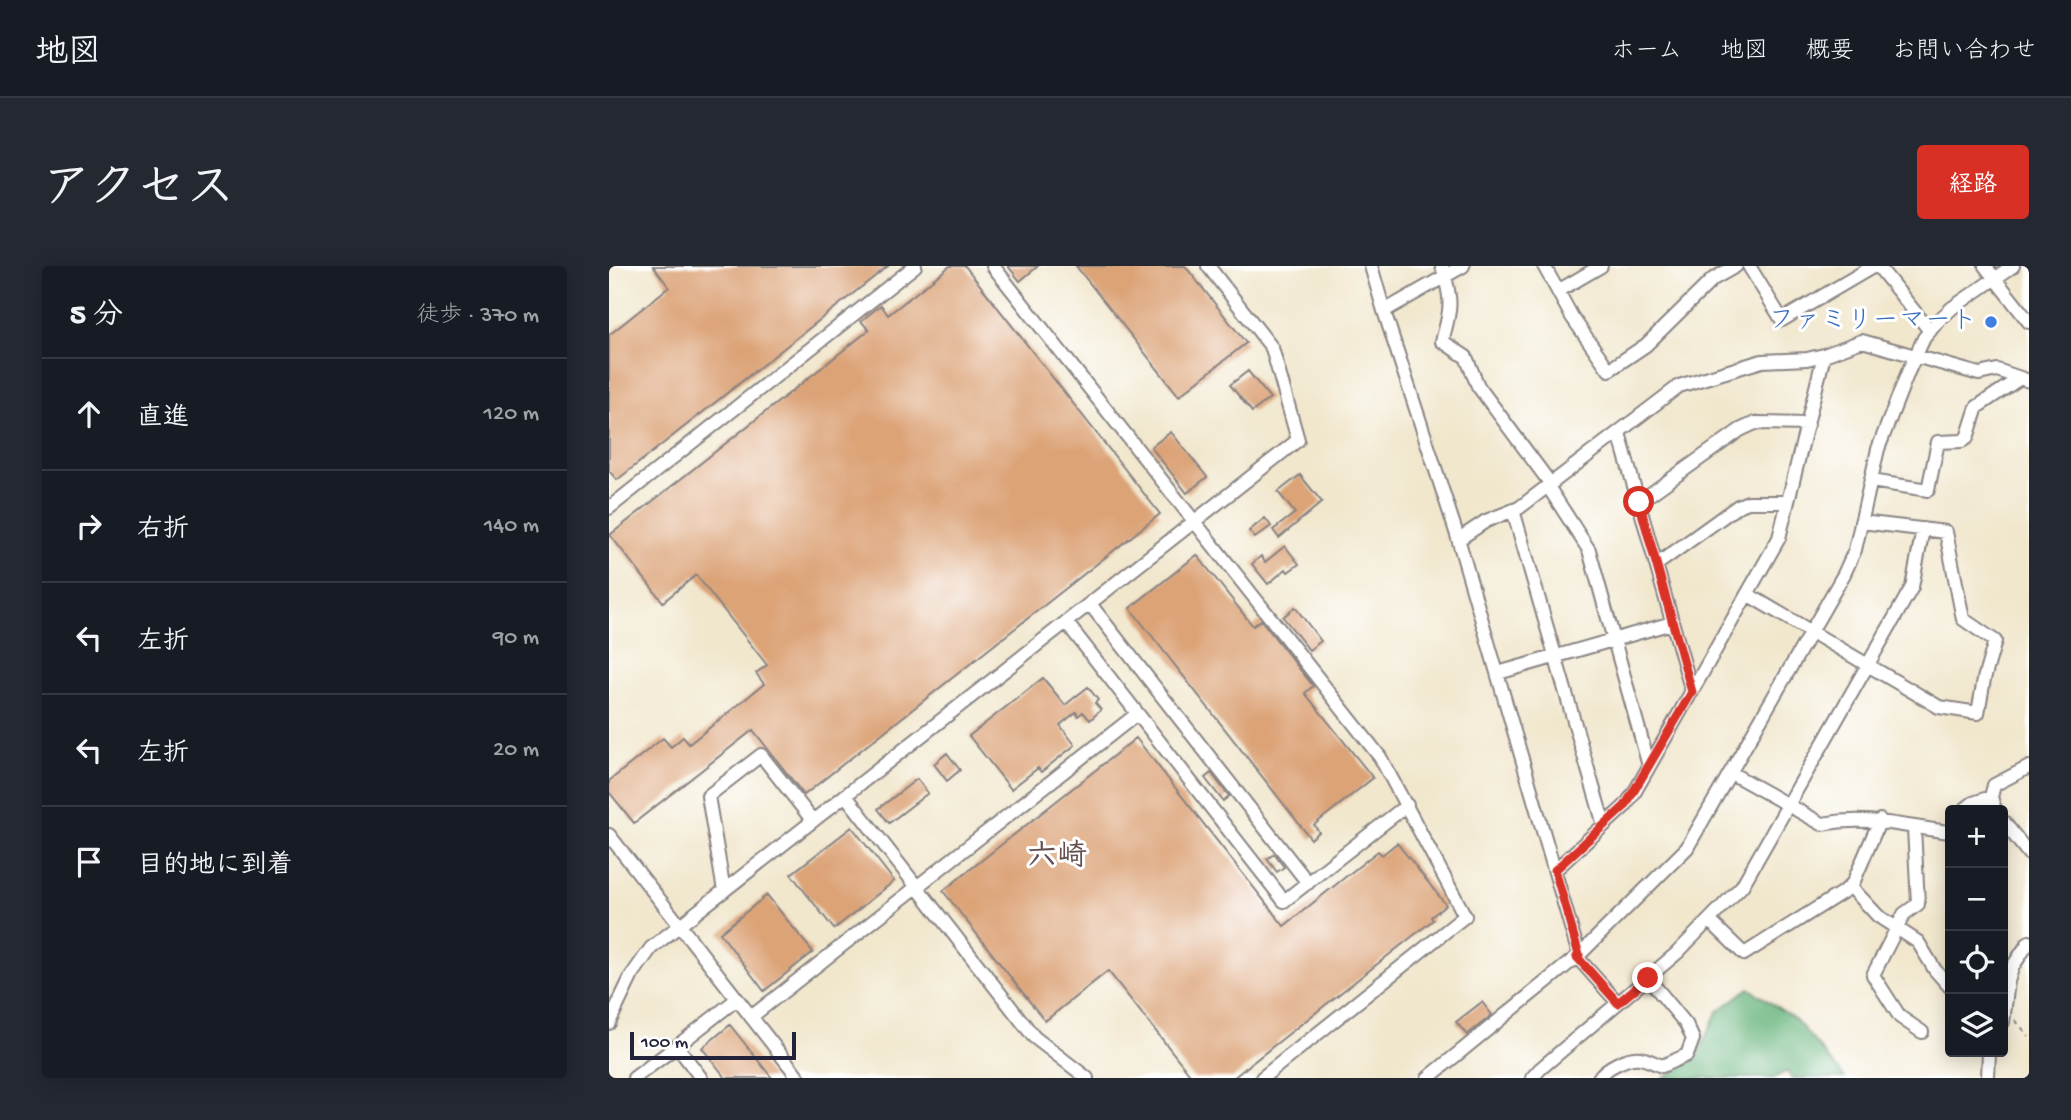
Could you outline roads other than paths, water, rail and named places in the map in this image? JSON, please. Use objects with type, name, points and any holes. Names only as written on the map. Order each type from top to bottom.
[{"type":"street","points":[[609,508],[915,266]]},
{"type":"street","points":[[993,266],[1380,758],[1465,916],[1262,1078]]},
{"type":"street","points":[[609,1023],[632,975],[651,948],[1298,440],[1272,348],[1208,266]]},
{"type":"street","points":[[1371,266],[1458,539],[1578,956],[1618,1003]]},
{"type":"street","points":[[1384,312],[1444,271],[1463,266]]},
{"type":"street","points":[[1544,266],[1573,317],[1609,370],[1646,345],[1713,279],[1736,266]]},
{"type":"street","points":[[1558,291],[1601,266]]},
{"type":"street","points":[[1749,266],[1782,320],[1876,266],[1930,331]]},
{"type":"street","points":[[1985,266],[2029,322]]},
{"type":"street","points":[[1429,1078],[1578,956],[1688,848],[1844,574],[1855,550],[1878,449],[1915,357],[1930,331],[1952,308],[2013,266]]},
{"type":"street","points":[[1444,271],[1451,298],[1451,313],[1443,341],[1466,357],[1478,386],[1549,484],[1589,550],[1650,766]]},
{"type":"street","points":[[1458,539],[1486,520],[1513,510],[1679,386],[1762,361],[1807,359],[1862,341],[1979,374],[1997,370],[2024,379]]},
{"type":"street","points":[[1555,870],[1625,806],[1779,538],[1824,355]]},
{"type":"street","points":[[1871,481],[1928,490],[1938,442],[1962,442],[1967,438],[1977,407],[2024,379]]},
{"type":"street","points":[[1639,502],[1740,430],[1755,424],[1808,424]]},
{"type":"street","points":[[1619,433],[1692,692]]},
{"type":"street","points":[[1656,565],[1738,506],[1748,502],[1788,502]]},
{"type":"street","points":[[1513,510],[1604,825]]},
{"type":"street","points":[[1747,594],[1939,707],[1978,713],[1995,641],[1963,619],[1947,532],[1861,522]]},
{"type":"street","points":[[1540,1075],[1677,953],[1742,886],[1912,587],[1923,529]]},
{"type":"street","points":[[1090,604],[1308,883]]},
{"type":"street","points":[[1066,622],[1284,901],[1407,805]]},
{"type":"street","points":[[1497,673],[1672,623]]},
{"type":"street","points":[[751,1017],[1137,714]]},
{"type":"street","points":[[724,891],[708,796],[761,755],[813,821]]},
{"type":"street","points":[[1993,805],[1991,797],[1994,785],[2029,767]]},
{"type":"street","points":[[1731,773],[1822,824],[1845,820],[1880,820],[1945,831]]},
{"type":"street","points":[[846,796],[1034,1037],[1087,1078]]},
{"type":"street","points":[[1970,805],[1991,797]]},
{"type":"street","points":[[1709,920],[1744,954],[1850,886],[1880,820]]},
{"type":"street","points":[[2008,827],[2029,854]]},
{"type":"street","points":[[1914,828],[1919,904],[1903,914],[1873,975],[1900,1017],[1922,1032]]},
{"type":"street","points":[[609,835],[799,1078]]},
{"type":"street","points":[[1850,886],[1878,916],[1898,926],[1918,942],[1945,981]]},
{"type":"street","points":[[2008,994],[2011,974],[2029,942]]},
{"type":"street","points":[[1599,1078],[1602,1073],[1627,1060],[1639,1058],[1663,1066],[1687,1055],[1693,1039],[1686,1024],[1648,978]]},
{"type":"street","points":[[634,1078],[737,999]]},
{"type":"street","points":[[677,1046],[701,1078]]},
{"type":"street","points":[[1988,1078],[1989,1057]]},
{"type":"place","name":"ファミリーマート","points":[[1991,322]]},
{"type":"district","name":"六崎","points":[[1057,858]]}]
